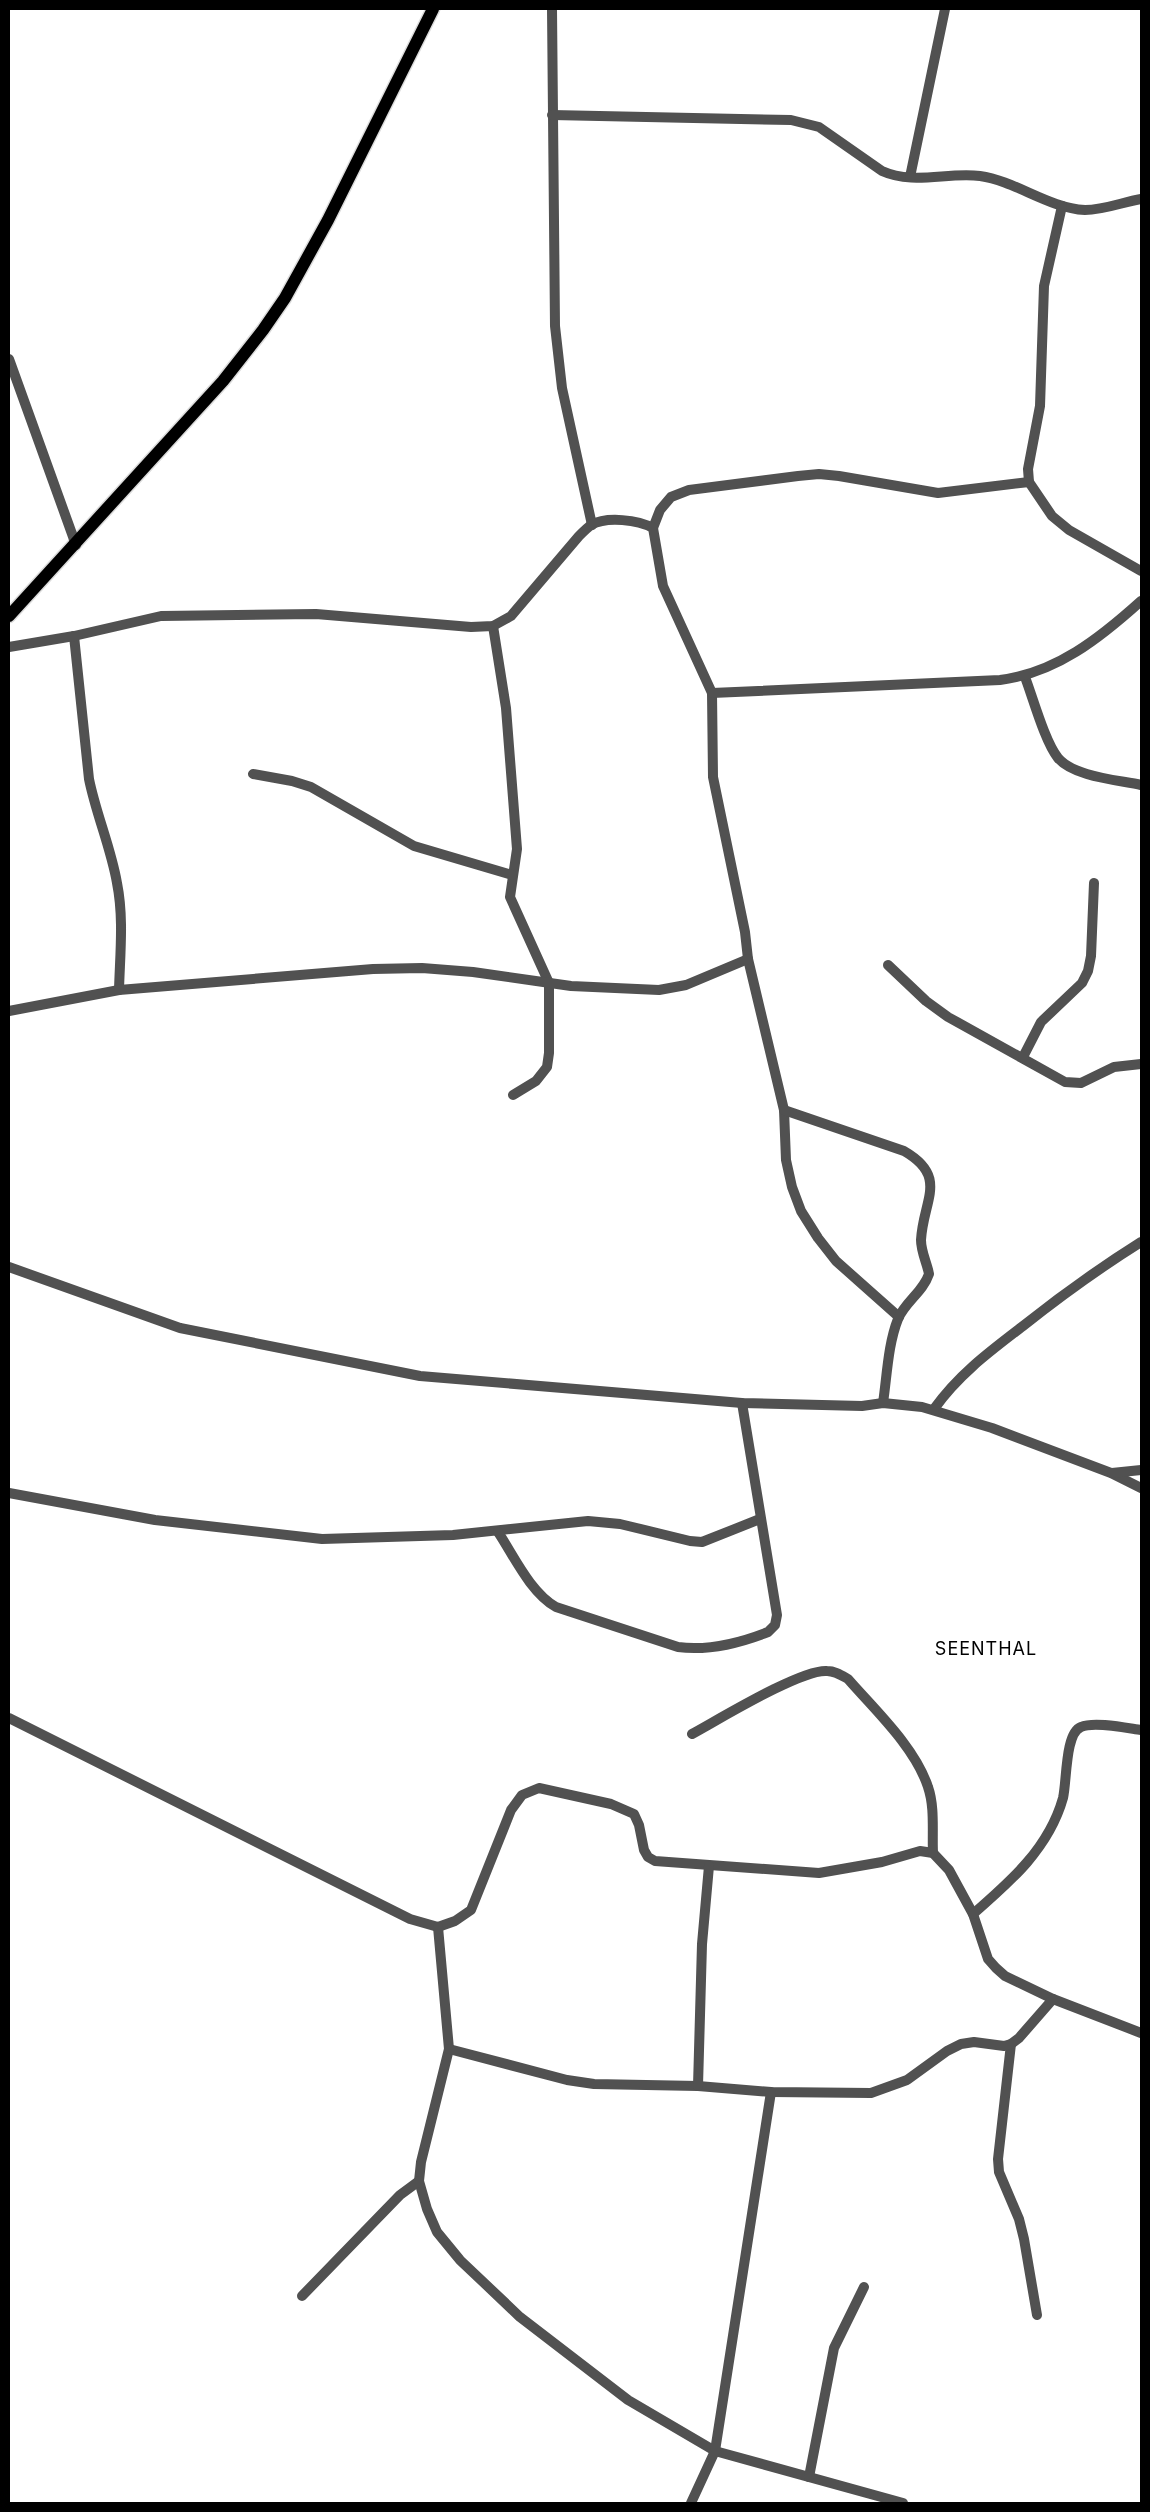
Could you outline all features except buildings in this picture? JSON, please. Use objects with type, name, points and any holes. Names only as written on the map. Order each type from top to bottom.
[{"type":"main road","points":[[9,616],[76,545],[223,381],[285,298],[328,220],[434,9]]},
{"type":"street","points":[[552,9],[555,326],[562,388],[592,525]]},
{"type":"street","points":[[910,177],[945,9]]},
{"type":"street","points":[[552,116],[806,122],[819,127],[892,176],[972,175],[991,178],[1062,206],[1086,210],[1141,199]]},
{"type":"street","points":[[1062,206],[1044,286],[1040,406],[1028,469],[1029,482],[1052,516],[1069,530],[1141,572]]},
{"type":"street","points":[[9,359],[76,545]]},
{"type":"street","points":[[899,1317],[836,1261],[818,1238],[801,1211],[792,1187],[786,1160],[784,1110],[748,960],[745,932],[712,777],[712,692],[662,586],[653,528],[660,510],[672,497],[689,490],[798,476],[819,474],[839,476],[938,493],[1029,482]]},
{"type":"street","points":[[9,647],[74,636],[161,616],[316,614],[471,627],[493,626],[511,616],[579,536],[592,525],[606,521],[635,522],[653,528]]},
{"type":"street","points":[[712,692],[1000,680],[1025,677],[1069,656],[1101,634],[1141,601]]},
{"type":"street","points":[[493,626],[506,708],[516,849],[509,888],[512,906],[549,983],[549,1053],[547,1066],[536,1081],[513,1095]]},
{"type":"street","points":[[74,636],[93,800],[117,881],[121,908],[118,990]]},
{"type":"street","points":[[1025,677],[1051,746],[1058,759],[1069,767],[1086,774],[1141,785]]},
{"type":"street","points":[[253,774],[292,781],[311,787],[414,846],[512,875]]},
{"type":"street","points":[[1022,1057],[1041,1022],[1082,983],[1088,971],[1091,956],[1094,883]]},
{"type":"street","points":[[9,1011],[118,990],[422,968],[473,972],[549,983],[659,990],[672,988],[748,960]]},
{"type":"street","points":[[888,965],[926,1001],[948,1017],[1053,1076],[1073,1084],[1081,1083],[1114,1067],[1141,1064]]},
{"type":"street","points":[[784,1110],[904,1152],[917,1159],[926,1168],[931,1181],[921,1245],[929,1274],[918,1294],[899,1317],[894,1331],[883,1403]]},
{"type":"street","points":[[934,1410],[947,1391],[977,1362],[1086,1276],[1141,1242]]},
{"type":"street","points":[[9,1267],[180,1328],[420,1376],[742,1403],[862,1406],[883,1403],[934,1410],[1111,1473],[1141,1488]]},
{"type":"street","points":[[498,1532],[538,1592],[546,1601],[556,1607],[678,1647],[707,1649],[768,1632],[775,1625],[777,1614],[742,1403]]},
{"type":"street","points":[[1111,1473],[1141,1470]]},
{"type":"street","points":[[9,1493],[155,1520],[322,1539],[498,1532],[588,1521],[620,1524],[690,1541],[702,1542],[714,1539],[760,1519]]},
{"type":"street","points":[[692,1734],[773,1690],[816,1671],[838,1673],[848,1679],[896,1734],[922,1772],[929,1789],[932,1853]]},
{"type":"street","points":[[9,1718],[410,1919],[438,1927],[455,1922],[471,1910],[511,1810],[522,1795],[539,1788],[611,1804],[634,1814],[639,1825],[644,1850],[648,1857],[655,1861],[819,1873],[882,1862],[920,1851],[932,1853],[949,1870],[973,1914],[988,1959],[1005,1976],[1053,1999],[1141,2033]]},
{"type":"street","points":[[973,1914],[1013,1880],[1046,1839],[1062,1799],[1071,1735],[1080,1727],[1094,1724],[1141,1730]]},
{"type":"street","points":[[698,2086],[702,1944],[709,1866]]},
{"type":"street","points":[[438,1927],[449,2049],[419,2181],[427,2209],[438,2232],[460,2260],[505,2304],[628,2400],[715,2451],[902,2503]]},
{"type":"street","points":[[449,2049],[567,2080],[594,2084],[698,2086],[771,2092],[871,2093],[907,2080],[947,2051],[961,2044],[1011,2044],[1019,2038],[1053,1999]]},
{"type":"street","points":[[1011,2044],[998,2159],[999,2172],[1019,2219],[1037,2316]]},
{"type":"street","points":[[691,2503],[715,2451],[771,2092]]},
{"type":"street","points":[[302,2296],[400,2195],[419,2181]]},
{"type":"street","points":[[809,2477],[834,2348],[864,2287]]},
{"type":"district","name":"SEENTHAL","points":[[986,1649]]}]
